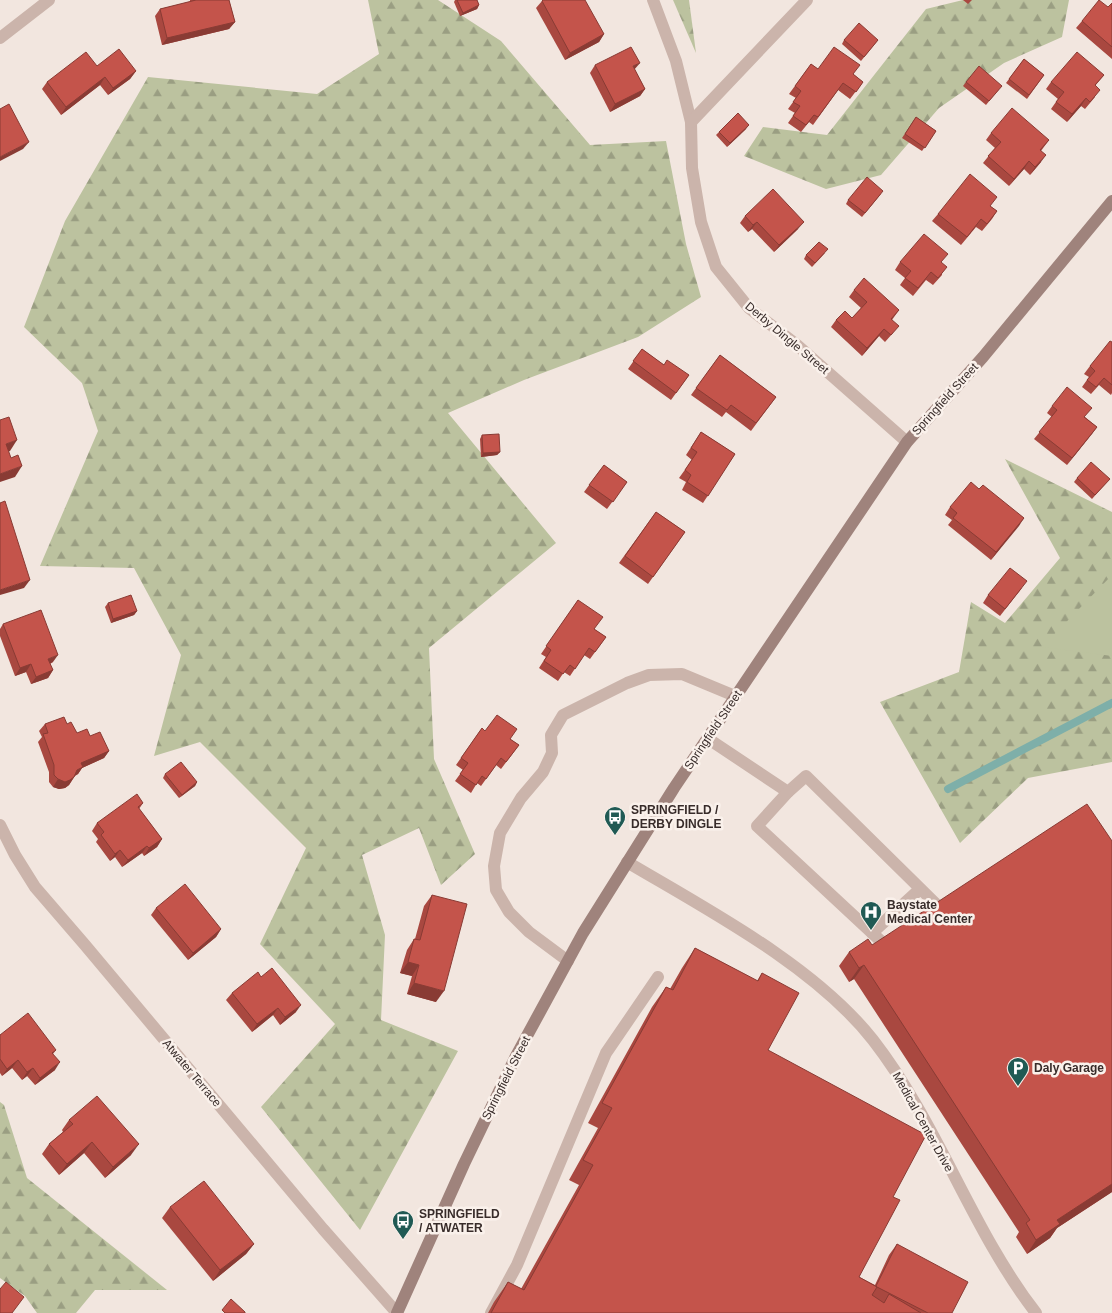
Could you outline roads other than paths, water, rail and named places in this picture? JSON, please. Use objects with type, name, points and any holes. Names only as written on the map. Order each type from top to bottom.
[{"type":"main road","name":"Springfield Street","points":[[397,1313],[464,1164],[516,1056],[568,961],[626,862],[735,696],[907,442],[983,357],[1112,201]]},
{"type":"street","points":[[0,38],[49,0]]},
{"type":"street","name":"Derby Dingle Street","points":[[653,0],[676,61],[691,122],[692,168],[701,222],[716,267],[749,308],[797,345],[907,442]]},
{"type":"street","points":[[691,122],[807,0]]},
{"type":"street","points":[[568,961],[529,932],[509,912],[496,890],[494,866],[500,833],[521,798],[542,772],[552,753],[550,735],[562,715],[627,683],[649,675],[682,674],[735,696]]},
{"type":"street","points":[[707,738],[788,792]]},
{"type":"street","points":[[884,944],[757,826],[788,792],[806,776],[940,908]]},
{"type":"street","name":"Atwater Terrace","points":[[0,825],[14,855],[34,887],[85,945],[323,1229],[397,1313]]},
{"type":"street","name":"Medical Center Drive","points":[[626,862],[738,928],[771,950],[825,990],[850,1013],[873,1040],[914,1100],[979,1224],[1036,1313]]},
{"type":"street","points":[[872,933],[920,889]]},
{"type":"street","points":[[491,1313],[517,1265],[606,1053],[658,977]]},
{"type":"waterway","points":[[948,789],[1112,703]]},
{"type":"place","name":"SPRINGFIELD / DERBY DINGLE","points":[[615,836]]},
{"type":"place","name":"Baystate Medical Center","points":[[871,931]]},
{"type":"place","name":"Daly Garage","points":[[1018,1087]]},
{"type":"place","name":"SPRINGFIELD / ATWATER","points":[[403,1240]]}]
